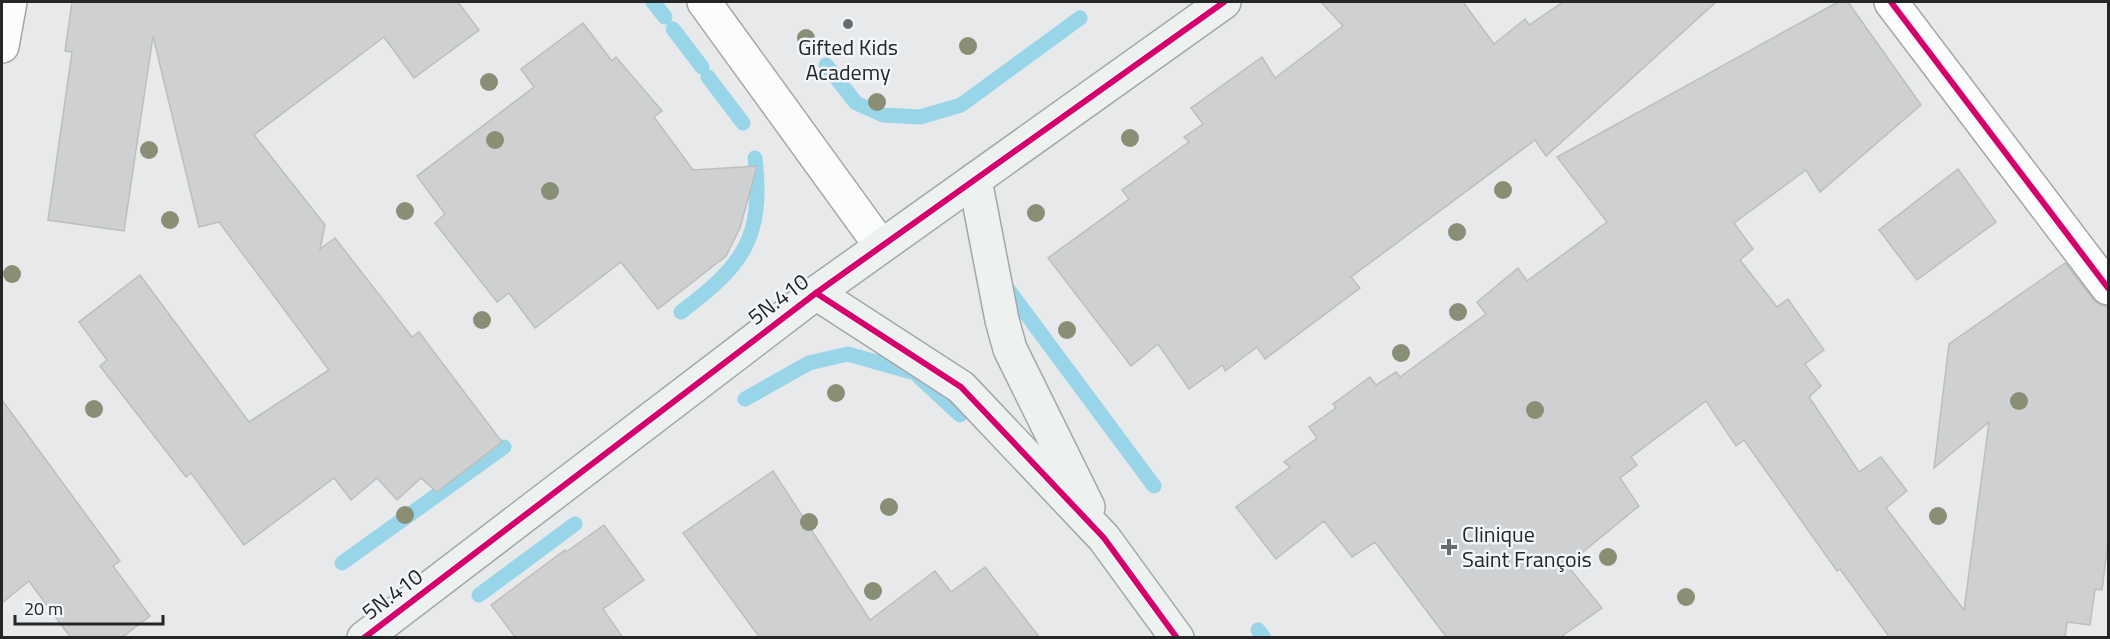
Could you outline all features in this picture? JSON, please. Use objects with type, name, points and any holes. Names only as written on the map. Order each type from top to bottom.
[{"type":"street","points":[[2,46],[10,2]]},
{"type":"street","points":[[704,2],[881,246]]},
{"type":"street","name":"5N.410","points":[[364,638],[816,293],[1224,2]]},
{"type":"street","points":[[1891,2],[2109,288]]},
{"type":"street","points":[[975,180],[1002,320],[1011,349],[1104,538]]},
{"type":"street","points":[[816,293],[961,387],[1104,538],[1177,638]]},
{"type":"building","points":[[72,2],[458,2],[479,30],[414,78],[384,37],[254,135],[325,225],[320,249],[335,238],[412,337],[419,332],[502,442],[437,492],[421,478],[397,500],[377,478],[351,500],[334,478],[244,545],[191,473],[186,477],[100,366],[107,360],[79,322],[140,275],[249,422],[329,370],[219,222],[199,227],[153,36],[124,231],[48,220],[72,52],[65,51]]},
{"type":"building","points":[[1321,2],[1463,2],[1494,44],[1525,19],[1529,25],[1563,2],[1716,2],[1546,156],[1535,140],[1351,277],[1360,288],[1265,359],[1257,347],[1225,371],[1223,365],[1189,389],[1158,344],[1131,366],[1048,258],[1129,199],[1122,190],[1189,142],[1184,137],[1203,124],[1191,108],[1262,57],[1275,78],[1343,26]]},
{"type":"building","points":[[1838,2],[1848,2],[1921,105],[1820,192],[1806,170],[1734,223],[1753,249],[1740,260],[1777,307],[1788,299],[1824,350],[1805,364],[1821,386],[1809,397],[1859,472],[1881,457],[1907,491],[1886,508],[1964,610],[1989,422],[1934,468],[1949,344],[2065,263],[2093,299],[2100,305],[2109,306],[2109,533],[2102,590],[2095,589],[2090,625],[2067,622],[2065,638],[1890,638],[1840,569],[1837,571],[1744,440],[1736,446],[1706,401],[1631,457],[1637,465],[1620,478],[1639,506],[1567,565],[1602,608],[1559,638],[1447,638],[1375,542],[1352,557],[1324,521],[1276,559],[1236,507],[1290,467],[1284,462],[1317,438],[1309,427],[1336,408],[1333,404],[1370,377],[1376,385],[1396,372],[1400,377],[1486,314],[1477,302],[1518,268],[1527,281],[1607,222],[1557,157]]},
{"type":"building","points":[[583,23],[612,61],[616,57],[662,111],[654,117],[693,170],[757,166],[740,228],[726,256],[658,309],[621,262],[535,328],[509,293],[497,302],[435,223],[445,214],[417,176],[534,87],[521,69]]},
{"type":"building","points":[[1958,169],[1996,222],[1917,280],[1879,230]]},
{"type":"building","points":[[2,400],[120,561],[113,566],[150,616],[121,638],[71,638],[29,581],[2,603]]},
{"type":"building","points":[[773,471],[870,620],[935,571],[951,592],[985,567],[1040,638],[760,638],[683,533]]},
{"type":"building","points":[[604,525],[644,580],[603,609],[623,638],[516,638],[491,605],[565,550],[566,552]]},
{"type":"waterway","points":[[653,2],[665,17]]},
{"type":"waterway","points":[[826,65],[856,103],[883,115],[920,117],[961,105],[1080,18]]},
{"type":"waterway","points":[[673,29],[702,67]]},
{"type":"waterway","points":[[708,77],[743,123]]},
{"type":"waterway","points":[[681,312],[720,280],[745,248],[756,210],[755,158]]},
{"type":"waterway","points":[[1004,284],[1154,486]]},
{"type":"waterway","points":[[745,399],[809,363],[848,354],[915,373],[960,415]]},
{"type":"waterway","points":[[342,563],[504,447]]},
{"type":"waterway","points":[[479,595],[575,524]]},
{"type":"waterway","points":[[1258,630],[1264,638]]},
{"type":"cycle path","points":[[364,638],[816,293],[1224,2]]},
{"type":"cycle path","points":[[1891,2],[2108,288]]},
{"type":"cycle path","points":[[816,293],[961,387],[1104,538],[1177,638]]},
{"type":"place","name":"Gifted Kids Academy","points":[[848,24]]},
{"type":"place","name":"Clinique Saint François","points":[[1449,547]]}]
